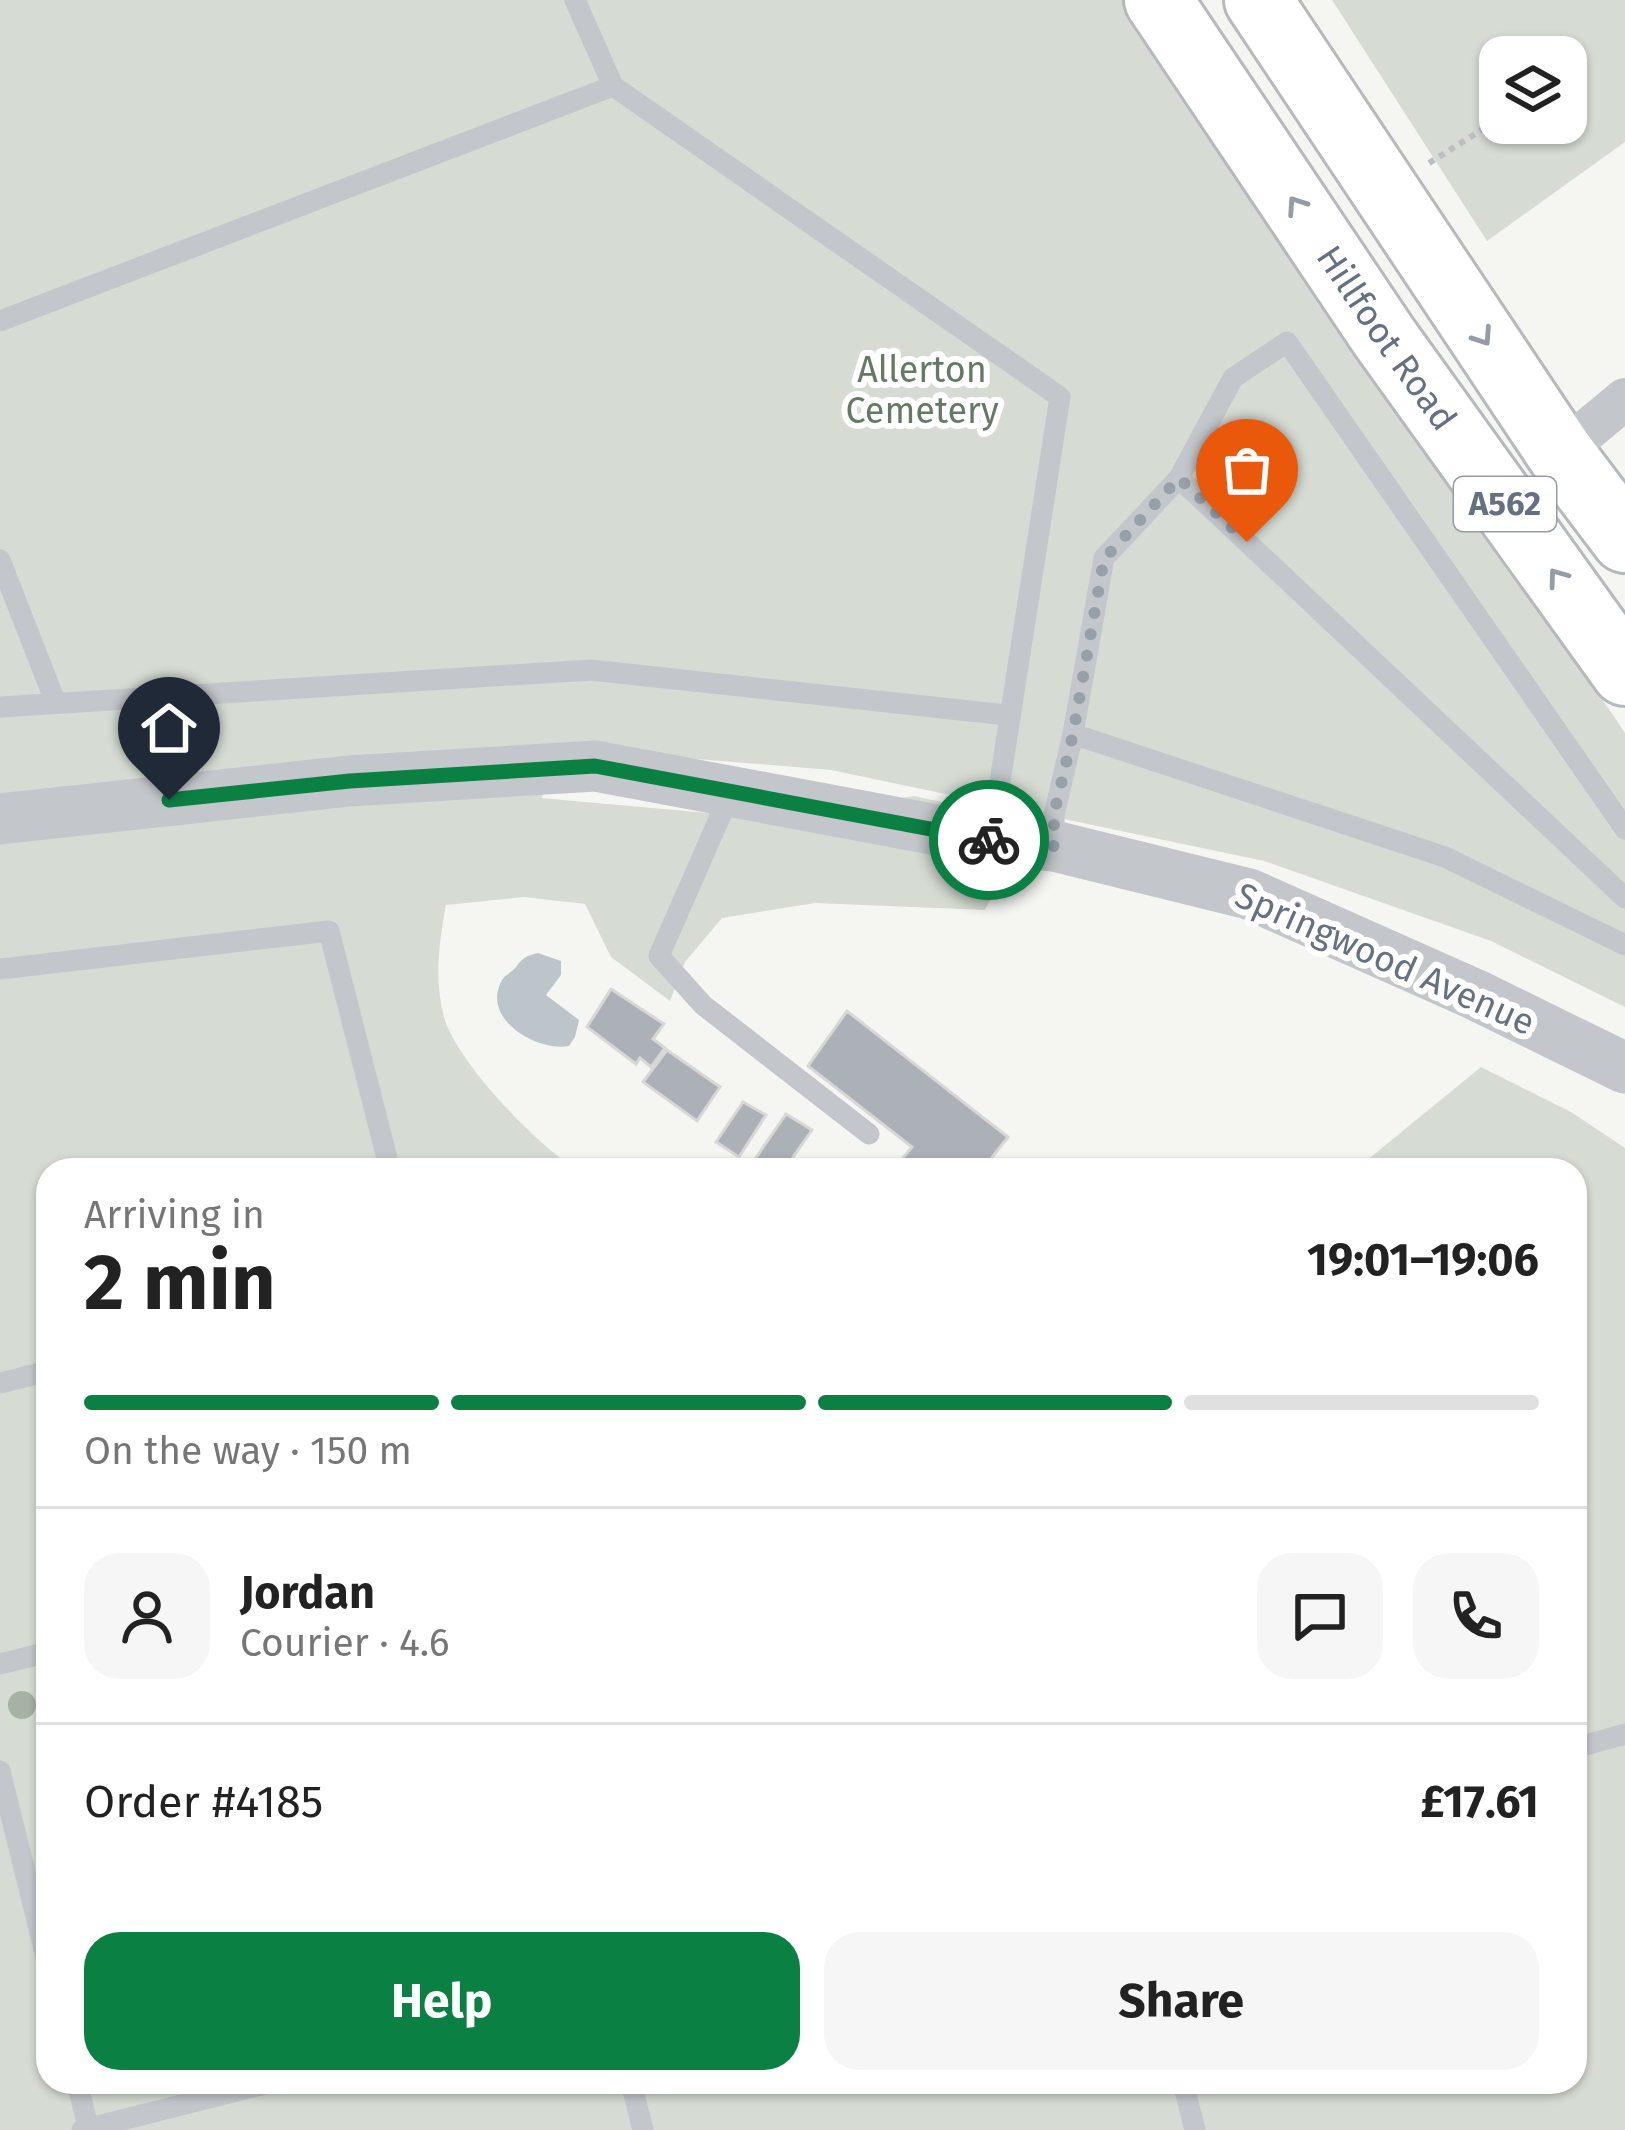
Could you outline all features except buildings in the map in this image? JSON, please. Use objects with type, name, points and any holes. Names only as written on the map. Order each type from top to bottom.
[{"type":"highway","name":"Hillfoot Road","points":[[1158,0],[1384,337],[1625,672]]},
{"type":"highway","name":"A562","points":[[1258,0],[1560,453],[1625,538]]},
{"type":"street","points":[[1560,453],[1625,399]]},
{"type":"street","name":"Springwood Avenue","points":[[0,819],[350,781],[595,766],[990,840],[1054,846],[1249,894],[1474,994],[1625,1068]]},
{"type":"lane","points":[[575,0],[613,86],[1060,397],[990,840]]},
{"type":"lane","points":[[0,321],[613,86]]},
{"type":"lane","points":[[1054,846],[1054,814],[1104,559],[1179,478],[1232,378],[1287,343],[1625,829]]},
{"type":"lane","points":[[1179,478],[1625,898]]},
{"type":"lane","points":[[0,560],[55,701]]},
{"type":"lane","points":[[0,707],[591,670],[1007,716]]},
{"type":"lane","points":[[1073,734],[1445,856],[1625,945]]},
{"type":"lane","points":[[730,793],[659,956],[703,1005],[869,1134]]},
{"type":"lane","points":[[0,969],[329,932],[387,1158]]},
{"type":"lane","points":[[0,1383],[36,1374]]},
{"type":"lane","points":[[0,1664],[36,1655]]},
{"type":"lane","points":[[1587,1745],[1625,1734]]},
{"type":"lane","points":[[0,1772],[36,1917]]},
{"type":"lane","points":[[79,2094],[86,2130],[226,2094]]},
{"type":"lane","points":[[634,2094],[643,2130]]},
{"type":"lane","points":[[1186,2094],[1195,2130]]},
{"type":"path","points":[[1385,191],[1479,130]]},
{"type":"green space","name":"Allerton Cemetery","points":[[0,0],[1128,0],[1625,733],[1625,1007],[1491,941],[1264,861],[831,770],[648,755],[569,758],[541,798],[764,818],[914,796],[1021,819],[1007,868],[985,910],[815,903],[722,918],[685,962],[670,1001],[611,957],[585,904],[524,897],[446,905],[438,975],[451,1035],[500,1101],[560,1158],[36,1158],[36,2094],[1587,2094],[1587,1158],[1370,1158],[1481,1067],[1571,1112],[1625,1148],[1625,2130],[0,2130]]},
{"type":"green space","points":[[1332,0],[1625,0],[1625,142],[1487,241]]},
{"type":"shaded area","points":[[538,953],[561,961],[561,975],[546,995],[579,1020],[569,1046],[528,1038],[505,1020],[499,1008],[502,980],[525,958]]},
{"type":"way so far","points":[[989,840],[1054,846],[1054,814],[1104,559],[1179,478],[1247,542]]},
{"type":"route","points":[[169,800],[350,781],[595,766],[989,840]]}]
